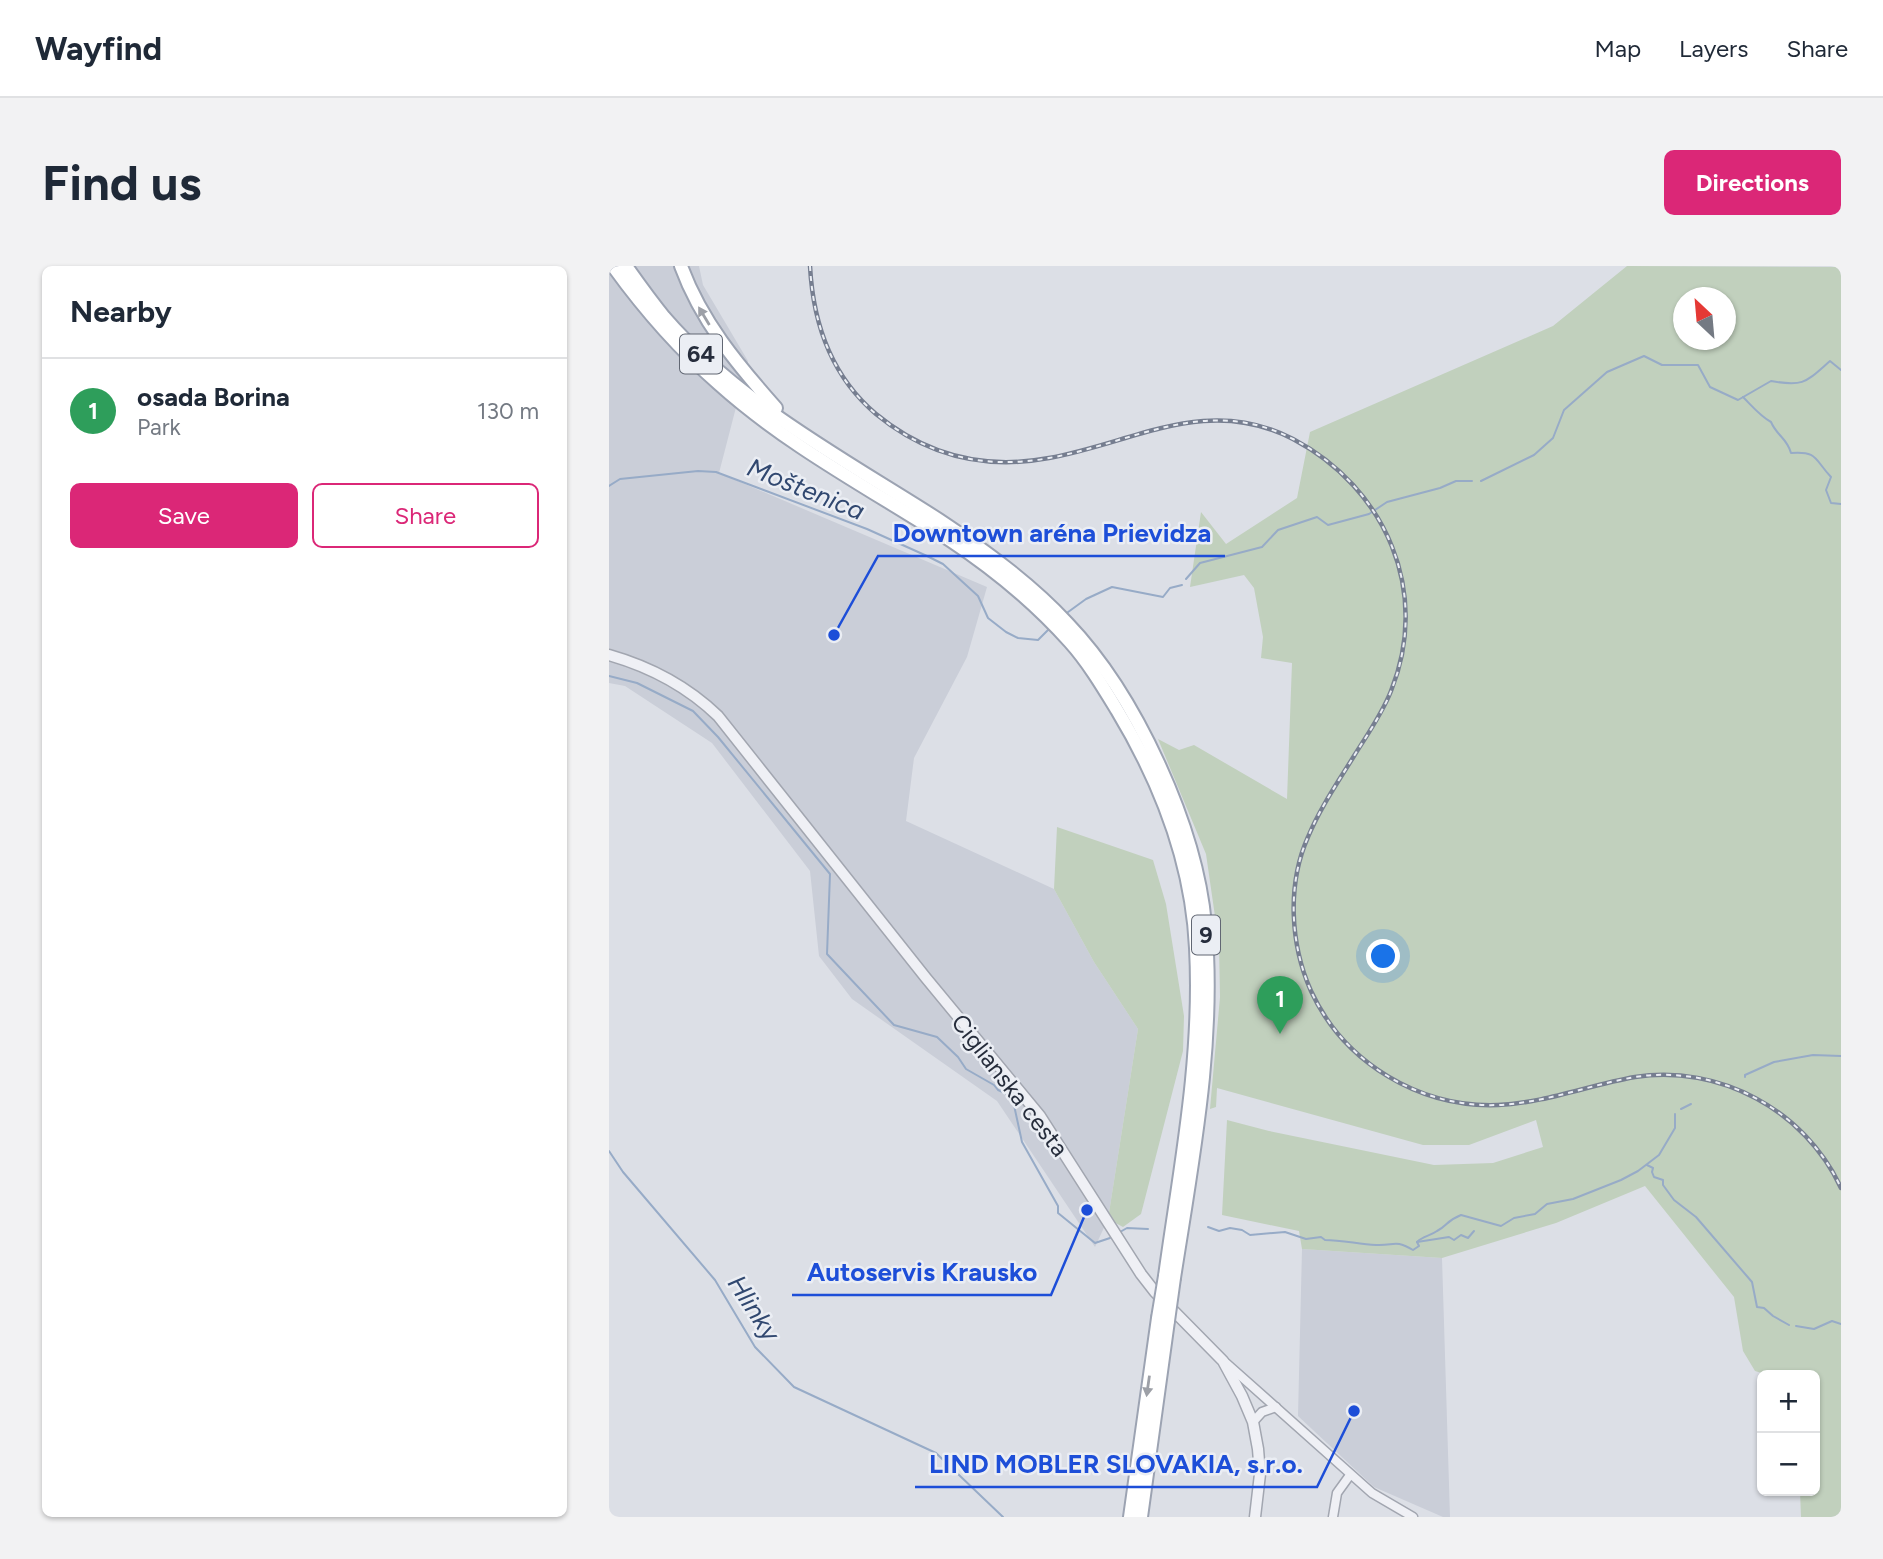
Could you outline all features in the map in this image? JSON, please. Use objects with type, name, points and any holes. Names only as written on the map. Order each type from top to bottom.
[{"type":"main road","name":"9","points":[[613,266],[665,331],[699,366],[741,402],[840,471],[952,542],[1049,612]]},
{"type":"main road","name":"64","points":[[626,266],[666,318],[704,357],[792,427]]},
{"type":"main road","name":"9","points":[[681,266],[694,296],[724,348],[792,427],[955,531],[998,562],[1066,629],[1115,687],[1164,774],[1182,822],[1194,861],[1206,932],[1205,1049],[1130,1517]]},
{"type":"main road","name":"9","points":[[1141,1517],[1163,1320]]},
{"type":"street","name":"Ciglianska cesta","points":[[609,655],[648,668],[683,687],[706,705],[730,730],[918,968],[1040,1116],[1108,1226],[1148,1284],[1223,1361],[1350,1475],[1372,1493],[1413,1517]]},
{"type":"street","points":[[1223,1361],[1252,1422],[1260,1474],[1255,1517]]},
{"type":"street","points":[[1252,1422],[1262,1412],[1276,1407]]},
{"type":"street","points":[[1333,1517],[1337,1493],[1350,1475]]},
{"type":"shaded area","points":[[609,266],[699,266],[703,285],[748,361],[719,473],[987,587],[967,657],[914,758],[906,821],[1054,889],[1094,962],[1138,1029],[1108,1219],[1095,1247],[997,1101],[852,999],[819,956],[810,871],[712,743],[625,686],[609,683]]},
{"type":"shaded area","points":[[1302,1249],[1442,1258],[1450,1517],[1443,1517],[1374,1487],[1298,1416]]},
{"type":"green space","points":[[1627,266],[1841,267],[1841,1517],[1801,1517],[1800,1496],[1820,1496],[1820,1370],[1755,1371],[1743,1351],[1734,1297],[1645,1186],[1556,1223],[1442,1258],[1302,1249],[1299,1231],[1222,1215],[1227,1120],[1434,1165],[1493,1163],[1543,1147],[1536,1120],[1469,1145],[1423,1145],[1217,1088],[1216,1107],[1210,1109],[1220,997],[1219,944],[1206,854],[1158,739],[1179,750],[1194,745],[1287,799],[1292,663],[1261,658],[1263,637],[1254,588],[1244,575],[1190,587],[1201,512],[1226,544],[1297,498],[1310,432],[1553,326]]},
{"type":"green space","points":[[1057,827],[1153,860],[1166,904],[1184,1016],[1183,1051],[1141,1214],[1123,1227],[1108,1219],[1138,1029],[1094,962],[1054,889]]},
{"type":"waterway","name":"Moštenica","points":[[1481,481],[1534,455],[1553,438],[1564,410],[1607,372],[1644,356],[1662,365],[1698,365],[1710,387],[1738,400],[1771,381],[1804,381],[1830,361],[1841,370]]},
{"type":"waterway","points":[[1743,397],[1771,422],[1791,453],[1806,453],[1818,461],[1831,477],[1826,490],[1831,503],[1841,504]]},
{"type":"waterway","name":"Moštenica","points":[[609,486],[620,479],[698,471],[716,472],[867,529],[943,564],[978,596],[988,618],[1018,638],[1038,640],[1050,628]]},
{"type":"waterway","name":"Moštenica","points":[[1186,579],[1200,563],[1262,547],[1278,530],[1317,517],[1328,525],[1369,514],[1387,502],[1456,481],[1472,481]]},
{"type":"waterway","name":"Moštenica","points":[[1064,615],[1086,599],[1112,587],[1163,597],[1170,588],[1182,585]]},
{"type":"waterway","points":[[609,676],[637,683],[693,711],[718,737],[830,874],[827,954],[894,1025],[937,1037],[958,1057],[966,1069],[1012,1096],[1022,1142],[1058,1206],[1058,1213],[1095,1243],[1110,1238]]},
{"type":"waterway","points":[[1745,1077],[1774,1062],[1813,1055],[1841,1056]]},
{"type":"waterway","points":[[1681,1109],[1691,1104]]},
{"type":"waterway","points":[[1208,1227],[1219,1231],[1230,1228],[1242,1230],[1250,1235],[1285,1232],[1306,1239],[1321,1237],[1325,1240],[1398,1244],[1413,1250],[1419,1246],[1419,1240],[1461,1215],[1501,1226],[1514,1218],[1535,1214],[1547,1204],[1573,1199],[1621,1180],[1659,1155],[1675,1128],[1675,1114]]},
{"type":"waterway","name":"Hlinky","points":[[609,1151],[623,1172],[715,1280],[755,1347],[794,1387],[936,1453],[1003,1517]]},
{"type":"waterway","points":[[1647,1165],[1653,1168],[1654,1177],[1663,1180],[1663,1185],[1674,1200],[1696,1217],[1752,1282],[1757,1307],[1764,1308],[1789,1325]]},
{"type":"waterway","points":[[1120,1232],[1127,1228],[1148,1229]]},
{"type":"waterway","points":[[1417,1242],[1449,1237],[1454,1240],[1461,1235],[1468,1238],[1474,1231]]},
{"type":"waterway","points":[[1796,1326],[1814,1329],[1832,1321],[1841,1324]]},
{"type":"railway","points":[[810,266],[820,328],[836,366],[847,383],[876,414],[895,428],[936,450],[980,460],[1025,461],[1080,451],[1170,426],[1200,421],[1230,421],[1261,426],[1293,439],[1326,460],[1353,485],[1375,514],[1392,546],[1402,581],[1406,617],[1402,654],[1383,708],[1308,837],[1301,855],[1294,894],[1295,934],[1311,991],[1325,1017],[1343,1040],[1364,1060],[1413,1089],[1441,1099],[1469,1104],[1515,1104],[1635,1077],[1666,1075],[1698,1078],[1728,1086],[1756,1098],[1782,1115],[1805,1136],[1825,1160],[1841,1188]]},
{"type":"place","name":"Downtown aréna Prievidza","points":[[834,635]]},
{"type":"place","name":"osada Borina","points":[[1280,1034]]},
{"type":"place","name":"Autoservis Krausko","points":[[1087,1210]]},
{"type":"place","name":"LIND MOBLER SLOVAKIA, s.r.o.","points":[[1354,1411]]}]
